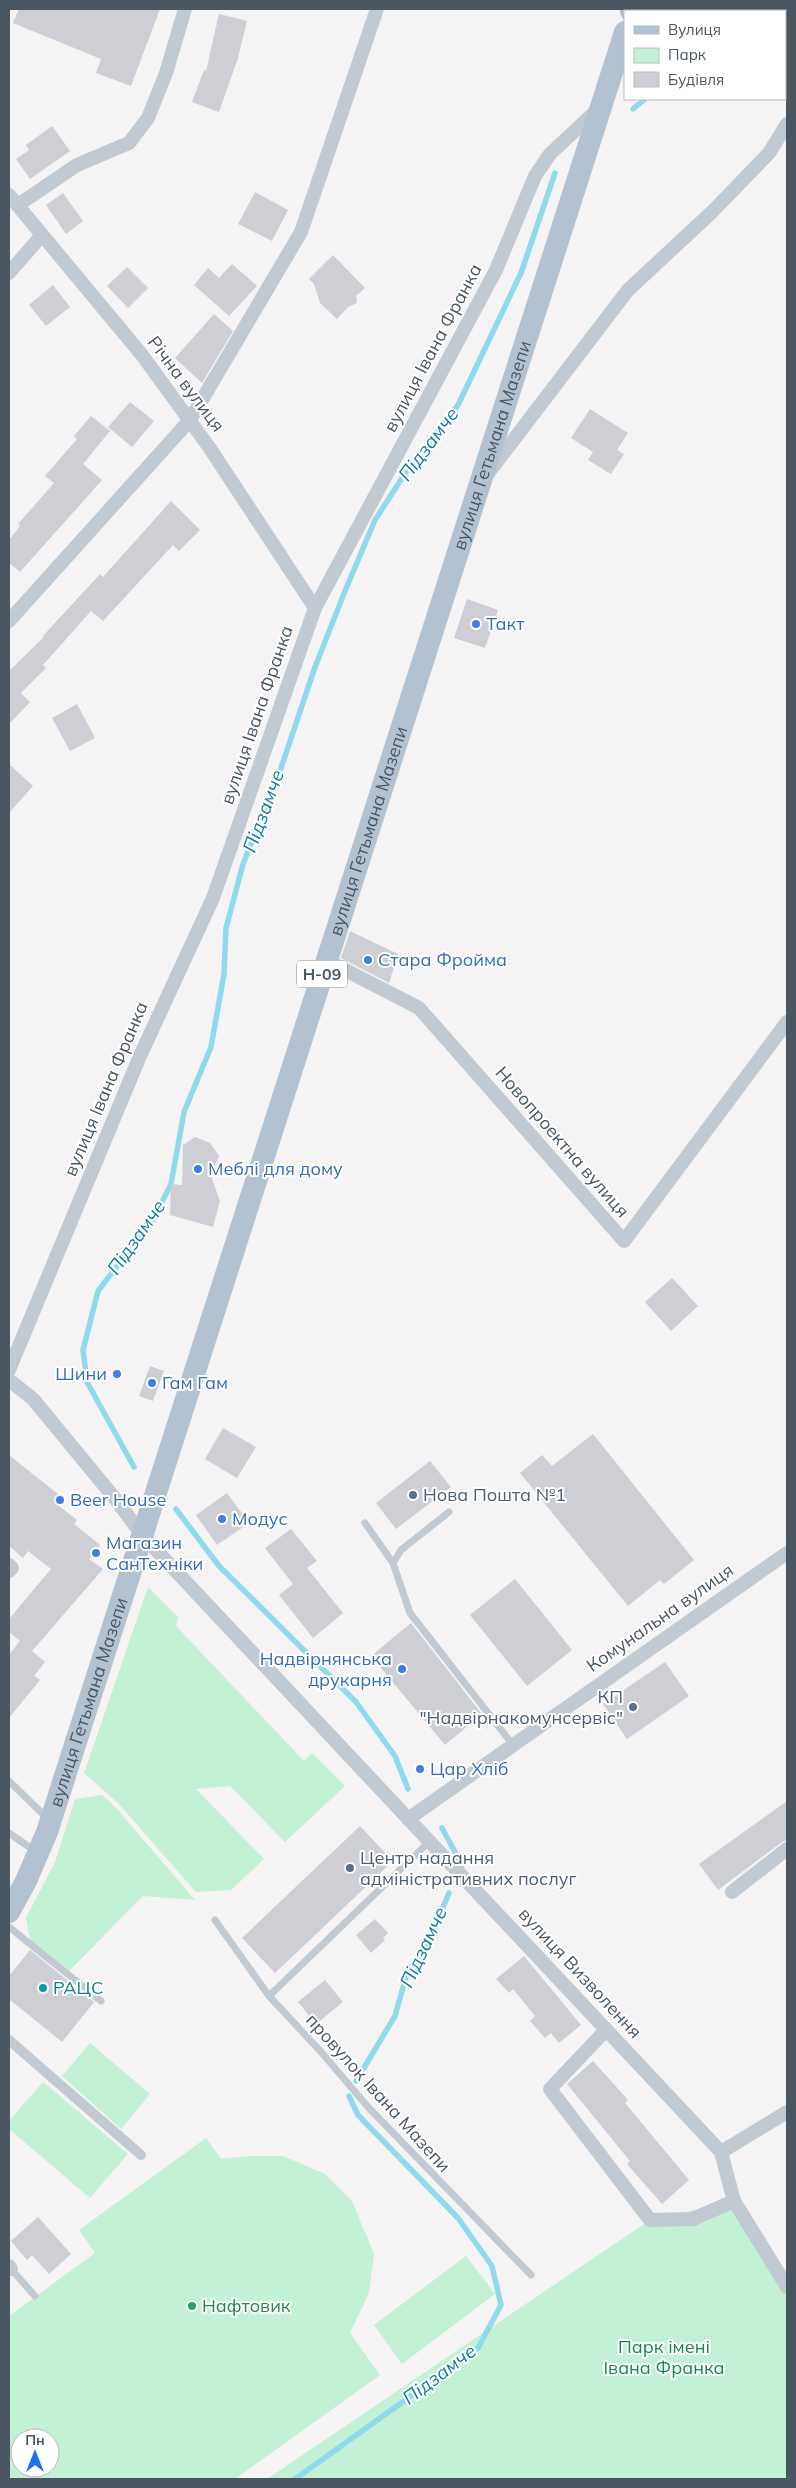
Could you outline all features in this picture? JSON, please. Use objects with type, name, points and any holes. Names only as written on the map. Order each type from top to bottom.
[{"type":"main road","name":"вулиця Гетьмана Мазепи","points":[[9,1912],[39,1854],[50,1822],[624,35]]},
{"type":"street","points":[[13,200],[77,165],[129,143],[148,118],[166,74],[184,9]]},
{"type":"street","points":[[9,622],[190,420],[301,232],[377,9]]},
{"type":"street","name":"вулиця Івана Франка","points":[[9,1370],[140,1056],[213,898],[315,608],[496,270],[535,176],[550,154],[600,107]]},
{"type":"street","points":[[477,488],[628,290],[712,212],[768,153],[787,124]]},
{"type":"street","name":"Річна вулиця","points":[[13,200],[142,355],[190,420],[315,608]]},
{"type":"street","points":[[9,273],[42,235]]},
{"type":"street","name":"Новопроектна вулиця","points":[[326,960],[419,1008],[624,1241],[787,1022]]},
{"type":"street","name":"вулиця Визволення","points":[[9,1380],[33,1399],[117,1501],[142,1535],[721,2152],[734,2201],[787,2287]]},
{"type":"street","name":"Комунальна вулиця","points":[[408,1819],[787,1553]]},
{"type":"street","points":[[9,1565],[12,1568],[9,1571]]},
{"type":"street","points":[[732,1892],[787,1849]]},
{"type":"street","points":[[606,2030],[550,2089],[650,2220],[693,2219],[734,2201]]},
{"type":"street","points":[[9,2040],[141,2155]]},
{"type":"street","points":[[721,2152],[787,2112]]},
{"type":"lane","points":[[393,1563],[401,1550],[449,1512]]},
{"type":"lane","points":[[365,1524],[393,1563],[410,1613],[513,1745]]},
{"type":"lane","points":[[9,1781],[50,1822]]},
{"type":"lane","points":[[9,1833],[39,1854]]},
{"type":"lane","points":[[269,1996],[430,1841]]},
{"type":"lane","name":"провулок Івана Мазепи","points":[[215,1920],[269,1996],[322,2053],[368,2107],[531,2275]]},
{"type":"lane","points":[[9,1927],[101,2001]]},
{"type":"lane","points":[[10,2268],[35,2296]]},
{"type":"green space","points":[[148,1587],[178,1617],[176,1626],[304,1761],[312,1753],[345,1786],[285,1842],[230,1786],[196,1789],[264,1859],[231,1890],[196,1892],[118,1803],[84,1773]]},
{"type":"green space","points":[[102,1795],[116,1808],[195,1900],[143,1896],[69,1971],[30,1940],[26,1918],[55,1862],[75,1799]]},
{"type":"green space","points":[[90,2043],[150,2094],[121,2129],[62,2076]]},
{"type":"green space","points":[[43,2082],[128,2154],[90,2198],[9,2129],[9,2121]]},
{"type":"green space","name":"Нафтовик","points":[[206,2138],[221,2159],[251,2156],[283,2156],[325,2174],[352,2201],[374,2254],[369,2293],[350,2333],[380,2375],[235,2479],[9,2479],[9,2316],[95,2253],[79,2230]]},
{"type":"green space","name":"Парк імені Івана Франка","points":[[734,2201],[787,2293],[787,2479],[267,2479],[650,2220]]},
{"type":"green space","points":[[466,2256],[495,2294],[402,2364],[374,2325]]},
{"type":"building","points":[[19,9],[160,9],[131,86],[96,73],[101,59],[13,23]]},
{"type":"building","points":[[219,14],[247,21],[238,58],[219,112],[192,102],[204,70],[206,71]]},
{"type":"building","points":[[52,126],[70,151],[30,179],[16,159],[29,150],[26,145]]},
{"type":"building","points":[[255,192],[288,210],[272,241],[238,224]]},
{"type":"building","points":[[63,193],[83,221],[66,234],[46,205]]},
{"type":"building","points":[[333,255],[365,288],[356,296],[357,303],[348,307],[337,319],[320,303],[314,284],[309,279]]},
{"type":"building","points":[[232,264],[257,286],[229,316],[194,285],[208,268],[219,278]]},
{"type":"building","points":[[127,267],[148,288],[128,308],[107,286]]},
{"type":"building","points":[[53,285],[70,307],[46,326],[29,305]]},
{"type":"building","points":[[214,314],[233,331],[202,383],[175,358]]},
{"type":"building","points":[[130,402],[154,421],[132,447],[108,427]]},
{"type":"building","points":[[590,409],[628,433],[617,450],[624,454],[611,474],[588,460],[593,452],[571,438]]},
{"type":"building","points":[[91,416],[110,431],[83,464],[102,480],[20,572],[9,563],[9,540],[20,526],[18,524],[54,483],[45,476],[77,439],[74,436]]},
{"type":"building","points":[[171,501],[200,530],[179,551],[173,545],[103,621],[91,611],[43,665],[46,668],[21,693],[30,702],[9,724],[9,671],[44,637],[100,574],[103,577]]},
{"type":"building","name":"Такт","points":[[467,599],[498,610],[485,648],[454,638]]},
{"type":"building","points":[[77,704],[95,738],[70,751],[52,718]]},
{"type":"building","points":[[9,764],[33,786],[9,813]]},
{"type":"building","name":"Стара Фройма","points":[[350,931],[398,954],[389,983],[341,958]]},
{"type":"building","name":"Меблі для дому","points":[[195,1137],[210,1143],[219,1156],[211,1176],[220,1201],[213,1227],[170,1215],[171,1184],[182,1185],[183,1145]]},
{"type":"building","points":[[672,1278],[698,1306],[671,1331],[645,1302]]},
{"type":"building","name":"Гам Гам","points":[[150,1366],[164,1371],[153,1401],[139,1396]]},
{"type":"building","points":[[223,1428],[256,1447],[237,1478],[205,1459]]},
{"type":"building","points":[[593,1434],[694,1560],[664,1584],[660,1580],[628,1606],[520,1473],[542,1455],[552,1466]]},
{"type":"building","points":[[9,1455],[59,1495],[54,1502],[77,1520],[74,1524],[100,1545],[89,1559],[103,1569],[32,1651],[45,1662],[34,1676],[40,1680],[9,1718],[9,1655],[20,1641],[9,1632],[9,1619],[51,1569],[28,1551],[23,1558],[9,1546]]},
{"type":"building","name":"Нова Пошта №1","points":[[430,1461],[451,1487],[396,1529],[376,1503]]},
{"type":"building","name":"Модус","points":[[227,1493],[249,1523],[217,1545],[196,1515]]},
{"type":"building","points":[[291,1529],[317,1561],[307,1568],[343,1613],[313,1638],[279,1595],[293,1584],[265,1548]]},
{"type":"building","points":[[515,1579],[572,1650],[527,1686],[470,1615]]},
{"type":"building","points":[[411,1623],[482,1714],[445,1745],[371,1656]]},
{"type":"building","points":[[665,1662],[689,1696],[627,1739],[603,1704]]},
{"type":"building","points":[[787,1801],[787,1840],[718,1890],[699,1864]]},
{"type":"building","points":[[360,1826],[393,1861],[275,1973],[242,1938]]},
{"type":"building","points":[[375,1919],[388,1933],[383,1938],[385,1940],[371,1953],[356,1935]]},
{"type":"building","name":"РАЦС","points":[[30,1950],[94,2002],[62,2042],[9,1999],[9,1976]]},
{"type":"building","points":[[524,1956],[581,2025],[559,2043],[551,2033],[545,2038],[530,2021],[535,2016],[513,1989],[509,1993],[496,1979]]},
{"type":"building","points":[[325,1980],[343,2002],[316,2024],[298,2002]]},
{"type":"building","points":[[593,2061],[628,2100],[625,2103],[689,2180],[662,2204],[627,2164],[630,2161],[567,2084]]},
{"type":"building","points":[[38,2217],[71,2254],[49,2274],[32,2255],[27,2260],[11,2241]]},
{"type":"waterway","name":"Підзамче","points":[[633,109],[644,100]]},
{"type":"waterway","name":"Підзамче","points":[[134,1467],[87,1382],[83,1350],[98,1291],[154,1218],[171,1184],[184,1112],[211,1047],[224,974],[226,928],[243,864],[280,771],[315,667],[345,591],[375,520],[406,472],[458,405],[521,273],[555,173]]},
{"type":"waterway","name":"Підзамче","points":[[176,1509],[219,1566],[356,1702],[395,1756],[408,1789]]},
{"type":"waterway","name":"Підзамче","points":[[442,1828],[462,1865]]},
{"type":"waterway","name":"Підзамче","points":[[356,2081],[395,2016],[408,1970],[427,1946],[449,1893]]},
{"type":"waterway","name":"Підзамче","points":[[295,2479],[478,2348],[501,2305],[492,2266],[458,2218],[358,2115],[349,2096]]},
{"type":"place","name":"Такт","points":[[476,624]]},
{"type":"place","name":"Стара Фройма","points":[[368,960]]},
{"type":"place","name":"Меблі для дому","points":[[198,1169]]},
{"type":"place","name":"Шини","points":[[117,1374]]},
{"type":"place","name":"Гам Гам","points":[[152,1383]]},
{"type":"place","name":"Нова Пошта №1","points":[[413,1495]]},
{"type":"place","name":"Beer House","points":[[60,1500]]},
{"type":"place","name":"Модус","points":[[222,1519]]},
{"type":"place","name":"Магазин СанТехніки","points":[[96,1553]]},
{"type":"place","name":"Надвірнянська друкарня","points":[[402,1669]]},
{"type":"place","name":"КП \"Надвірнакомунсервіс\"","points":[[633,1707]]},
{"type":"place","name":"Цар Хліб","points":[[420,1769]]},
{"type":"place","name":"Центр надання адміністративних послуг","points":[[350,1868]]},
{"type":"place","name":"РАЦС","points":[[43,1988]]},
{"type":"place","name":"Нафтовик","points":[[192,2306]]}]
